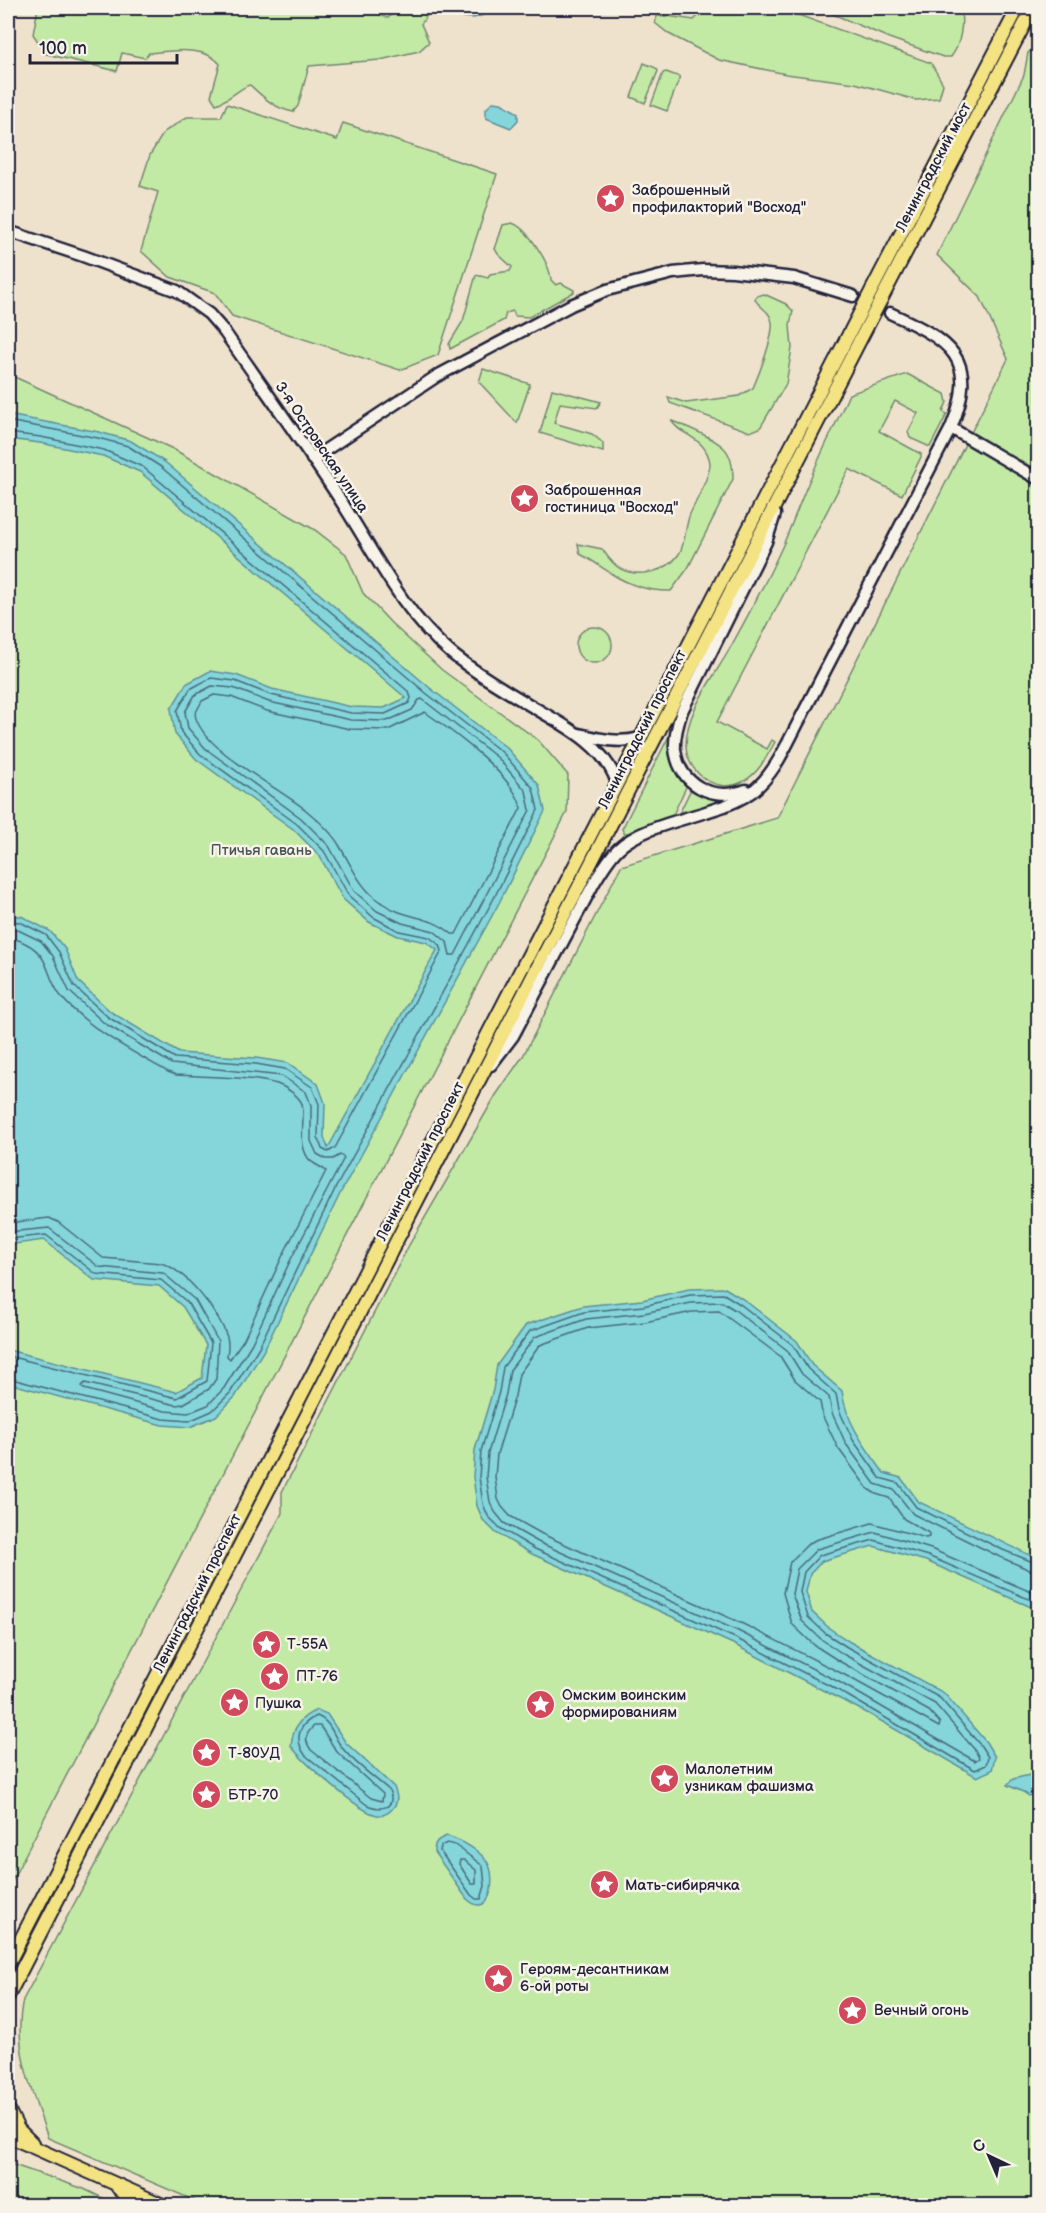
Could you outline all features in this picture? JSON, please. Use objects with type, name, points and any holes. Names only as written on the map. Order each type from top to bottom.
[{"type":"main road","name":"Ленинградский мост","points":[[854,337],[1018,8]]},
{"type":"main road","name":"Ленинградский мост","points":[[854,337],[1033,8]]},
{"type":"main road","name":"Ленинградский проспект","points":[[8,1996],[780,494],[854,337]]},
{"type":"main road","name":"Ленинградский проспект","points":[[8,1964],[640,738],[854,337]]},
{"type":"main road","points":[[8,2109],[18,2129],[37,2148]]},
{"type":"main road","points":[[8,2136],[165,2205]]},
{"type":"main road","points":[[107,2179],[137,2205]]},
{"type":"street","name":"3-я Островская улица","points":[[8,231],[177,291],[194,301],[209,314],[223,330],[312,459],[360,530],[399,596],[421,624],[465,663],[496,685],[576,733]]},
{"type":"street","points":[[312,459],[437,376],[571,305],[617,287],[673,273],[704,270],[733,271],[794,278],[853,296]]},
{"type":"street","points":[[477,1083],[513,1036],[606,863],[632,838],[741,799],[753,791],[773,769],[797,725],[951,428],[963,390],[960,364],[953,353],[932,333],[890,313]]},
{"type":"street","points":[[951,428],[1038,479]]},
{"type":"street","points":[[766,777],[753,787],[737,794],[711,793],[696,786],[684,773],[677,756],[675,740],[682,711],[766,542],[780,494]]},
{"type":"street","points":[[576,733],[614,741],[628,742],[640,738]]},
{"type":"street","points":[[576,733],[605,760],[613,771],[617,783]]},
{"type":"green space","points":[[38,8],[365,8],[387,18],[395,13],[394,8],[425,8],[428,14],[421,24],[429,42],[419,51],[380,60],[309,66],[298,106],[293,112],[275,105],[250,85],[216,104],[211,96],[220,64],[206,54],[177,51],[149,53],[145,58],[122,53],[117,71],[43,53],[33,34]]},
{"type":"green space","points":[[690,8],[779,8],[931,63],[943,84],[939,98],[916,100],[855,83],[786,74],[719,60],[669,34],[655,23],[657,16],[694,20],[699,15]]},
{"type":"green space","points":[[819,8],[960,8],[961,33],[951,57],[943,57],[889,38]]},
{"type":"green space","points":[[1038,44],[1038,2205],[205,2205],[48,2138],[22,2053],[20,2018],[23,2000],[282,1513],[282,1492],[409,1245],[496,1095],[523,1056],[621,866],[777,818],[1008,359],[980,297],[937,255],[1024,75],[1028,53]]},
{"type":"green space","points":[[644,63],[658,71],[645,103],[631,97]]},
{"type":"green space","points":[[663,73],[680,77],[667,111],[651,105]]},
{"type":"green space","points":[[227,104],[337,140],[343,123],[497,174],[438,355],[400,370],[232,316],[215,293],[170,277],[141,251],[158,192],[140,186],[150,155],[164,132],[187,117],[221,117]]},
{"type":"green space","points":[[512,223],[525,232],[537,247],[547,265],[551,280],[556,285],[561,283],[574,292],[529,317],[515,316],[513,311],[506,313],[504,320],[450,349],[449,344],[463,321],[476,275],[488,278],[490,274],[510,271],[512,267],[495,249],[503,225]]},
{"type":"green space","points":[[764,294],[786,304],[793,311],[790,325],[792,348],[786,384],[760,428],[750,432],[670,403],[668,397],[686,403],[739,396],[753,388],[766,355],[772,328],[769,315],[755,299]]},
{"type":"green space","points":[[483,369],[530,384],[517,423],[479,382]]},
{"type":"green space","name":"Птичья гавань","points":[[8,374],[173,449],[315,530],[346,554],[363,593],[391,623],[442,670],[538,740],[568,775],[567,812],[8,1888]]},
{"type":"green space","points":[[907,374],[945,394],[947,402],[943,412],[947,414],[930,447],[910,438],[908,432],[918,413],[895,401],[879,431],[921,454],[902,495],[849,469],[717,722],[767,749],[772,740],[775,742],[762,764],[749,778],[734,785],[714,784],[697,773],[687,755],[687,732],[695,708],[736,637],[783,545],[849,394]]},
{"type":"green space","points":[[552,389],[601,402],[597,408],[560,403],[554,423],[592,434],[603,443],[603,452],[540,433]]},
{"type":"green space","points":[[672,421],[707,436],[724,448],[730,458],[733,479],[688,568],[671,591],[663,591],[640,587],[619,578],[580,554],[578,544],[602,549],[618,567],[636,573],[653,572],[660,569],[668,565],[679,554],[688,519],[705,481],[710,463],[703,447],[675,426]]},
{"type":"green space","points":[[594,627],[606,633],[612,645],[606,657],[594,663],[582,657],[576,645],[582,633]]},
{"type":"green space","points":[[673,728],[673,751],[676,766],[687,785],[671,819],[624,833],[622,829]]},
{"type":"green space","points":[[691,789],[711,798],[724,800],[678,816]]},
{"type":"green space","points":[[8,2163],[84,2189],[117,2205],[8,2205]]},
{"type":"water","points":[[434,8],[505,8],[474,18],[462,17]]},
{"type":"water","points":[[505,8],[584,8],[576,11]]},
{"type":"water","points":[[493,102],[501,103],[518,113],[518,120],[511,128],[486,118],[486,109]]},
{"type":"water","points":[[8,415],[99,432],[131,441],[165,462],[430,688],[507,748],[539,785],[545,811],[499,903],[341,1192],[264,1350],[235,1397],[216,1416],[190,1427],[162,1425],[8,1383],[8,1350],[176,1392],[202,1378],[206,1345],[183,1307],[159,1286],[94,1280],[44,1240],[8,1245],[8,915],[21,916],[50,931],[65,949],[78,981],[111,1012],[179,1053],[256,1058],[288,1063],[318,1084],[325,1103],[324,1137],[328,1148],[437,950],[426,942],[398,936],[369,922],[343,899],[319,855],[293,829],[196,759],[175,734],[171,709],[186,684],[210,671],[236,675],[272,689],[352,707],[384,708],[406,698],[140,472],[103,456],[8,439]]},
{"type":"water","points":[[725,1288],[743,1299],[797,1341],[812,1365],[842,1391],[852,1424],[884,1473],[901,1478],[919,1502],[1038,1559],[1038,1610],[926,1561],[873,1546],[822,1561],[810,1574],[806,1592],[812,1612],[829,1628],[850,1642],[944,1693],[986,1742],[995,1757],[992,1770],[977,1777],[869,1714],[733,1644],[532,1554],[496,1533],[483,1520],[477,1506],[473,1477],[475,1450],[493,1390],[497,1365],[526,1325],[583,1306],[642,1300],[689,1289]]},
{"type":"water","points":[[317,1710],[327,1714],[346,1743],[394,1787],[397,1800],[388,1813],[377,1815],[358,1805],[319,1774],[291,1746],[298,1724]]},
{"type":"water","points":[[1038,1773],[1038,1802],[1007,1785],[1013,1779]]},
{"type":"water","points":[[447,1836],[471,1847],[489,1865],[491,1888],[486,1902],[481,1905],[467,1899],[434,1852],[437,1841]]},
{"type":"place","name":"Заброшенный профилакторий \"Восход\"","points":[[611,199]]},
{"type":"place","name":"Заброшенная гостиница \"Восход\"","points":[[524,499]]},
{"type":"place","name":"Т-55А","points":[[266,1644]]},
{"type":"place","name":"ПТ-76","points":[[275,1676]]},
{"type":"place","name":"Пушка","points":[[234,1703]]},
{"type":"place","name":"Омским воинским формированиям","points":[[541,1704]]},
{"type":"place","name":"Т-80УД","points":[[207,1753]]},
{"type":"place","name":"Малолетним узникам фашизма","points":[[664,1778]]},
{"type":"place","name":"БТР-70","points":[[207,1795]]},
{"type":"place","name":"Мать-сибирячка","points":[[604,1885]]},
{"type":"place","name":"Героям-десантникам 6-ой роты","points":[[499,1978]]},
{"type":"place","name":"Вечный огонь","points":[[853,2010]]}]
